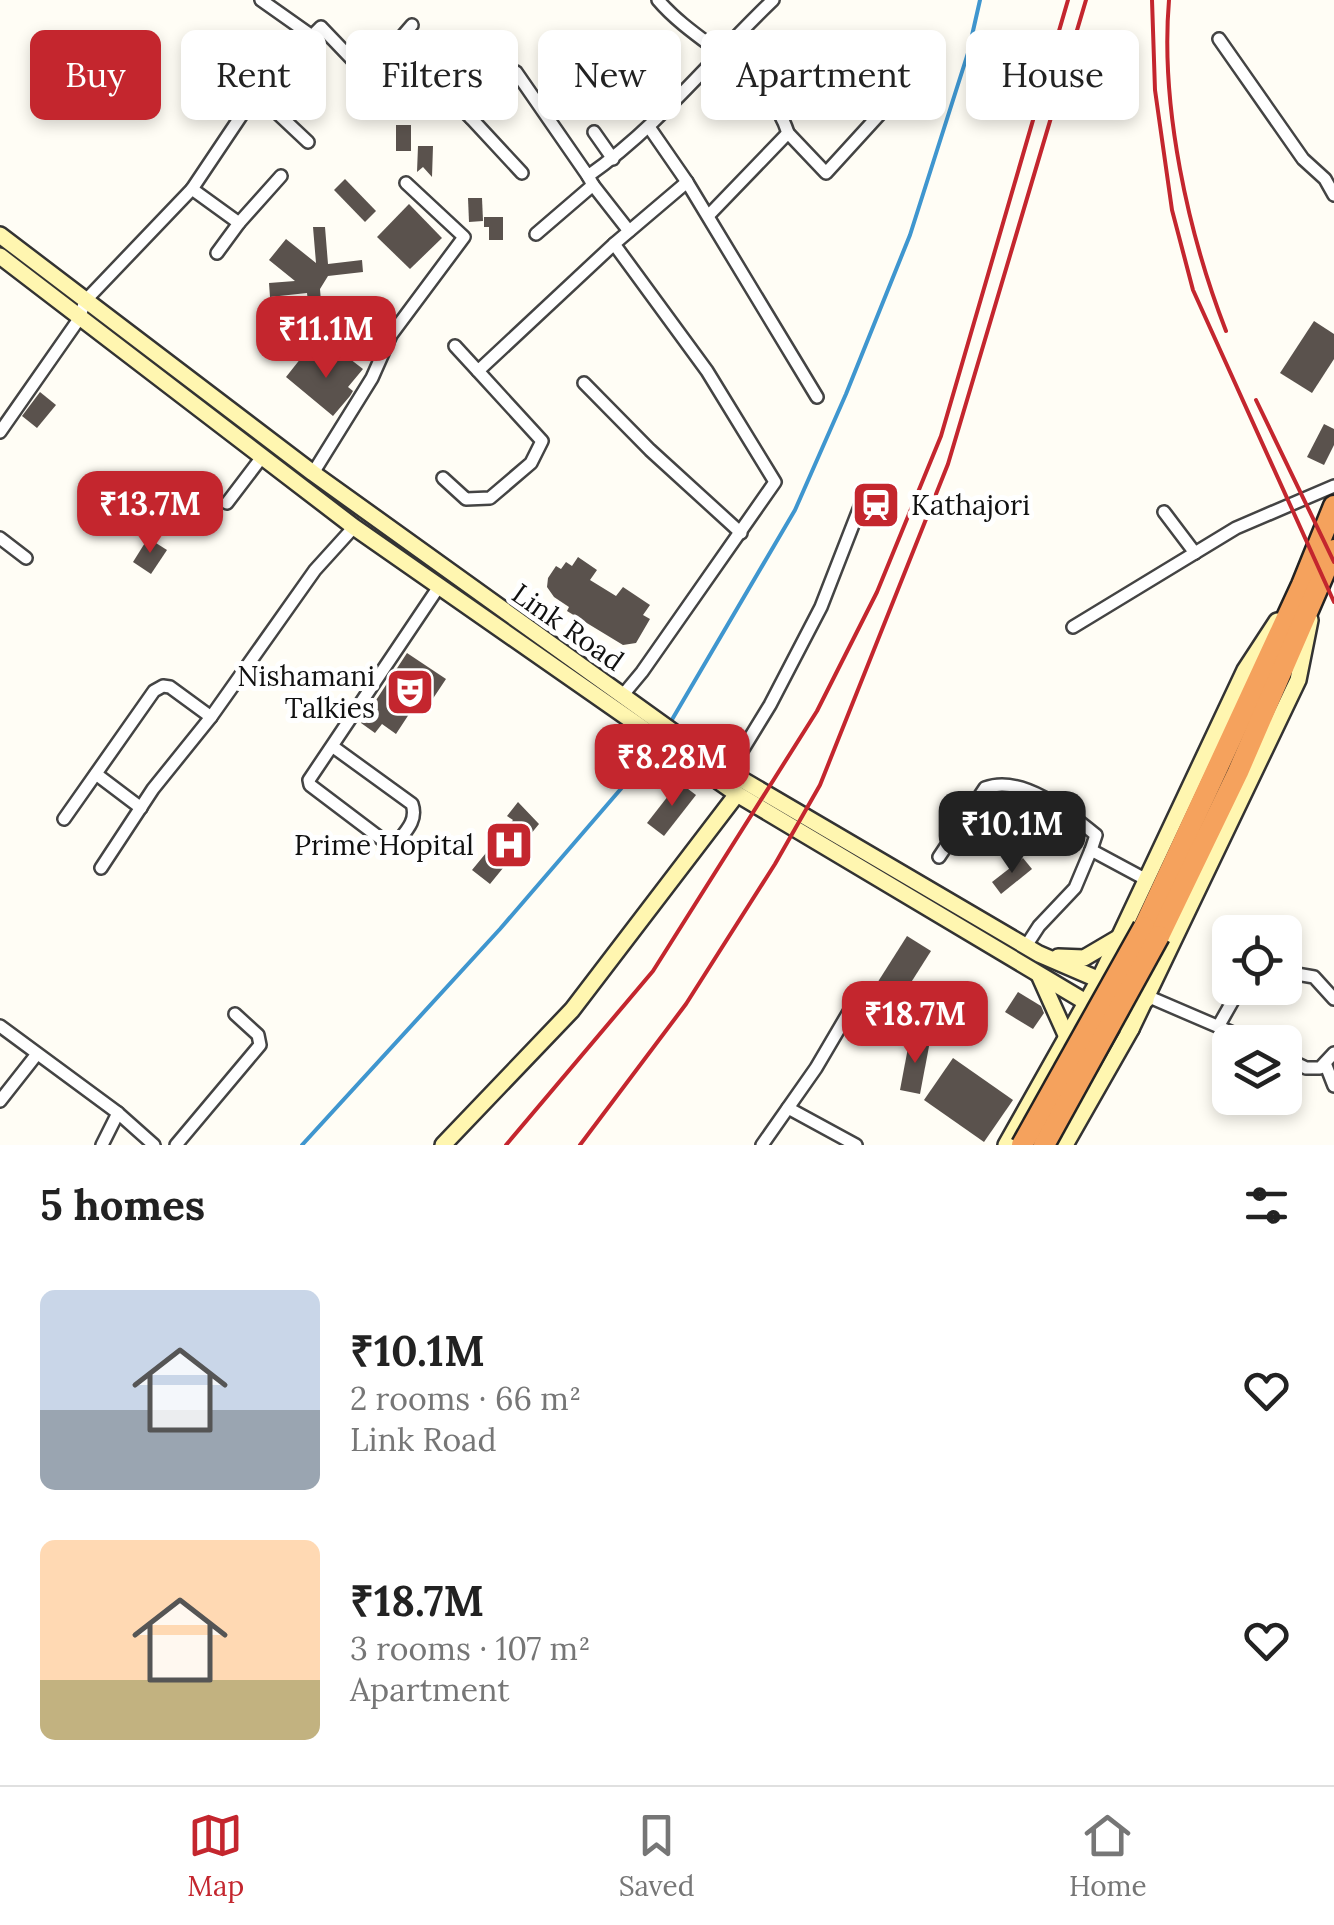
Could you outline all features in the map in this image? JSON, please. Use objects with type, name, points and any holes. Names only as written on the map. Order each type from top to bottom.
[{"type":"highway","points":[[1309,591],[1334,506]]},
{"type":"highway","points":[[1044,1145],[1152,932],[1309,591],[1334,550]]},
{"type":"highway","points":[[1022,1145],[1152,932]]},
{"type":"main road","name":"Link Road","points":[[0,235],[313,474],[622,696],[642,719]]},
{"type":"main road","name":"Link Road","points":[[0,256],[354,527],[438,588],[642,719],[737,794],[1131,1029]]},
{"type":"main road","points":[[1006,1145],[1100,978],[1244,670],[1309,591]]},
{"type":"main road","points":[[1065,1145],[1147,998],[1298,680],[1309,591]]},
{"type":"main road","name":"Link Road","points":[[673,741],[1033,950],[1147,998]]},
{"type":"main road","points":[[443,1145],[572,1010],[737,794]]},
{"type":"main road","points":[[1033,950],[1084,958],[1118,938]]},
{"type":"main road","points":[[1039,975],[1068,1037]]},
{"type":"street","points":[[261,0],[304,30]]},
{"type":"street","points":[[658,0],[672,16],[701,36]]},
{"type":"street","points":[[742,30],[773,0]]},
{"type":"street","points":[[408,30],[412,25]]},
{"type":"street","points":[[326,34],[346,54]]},
{"type":"street","points":[[1219,39],[1334,195]]},
{"type":"street","points":[[536,234],[649,128],[701,72]]},
{"type":"street","points":[[518,75],[629,231]]},
{"type":"street","points":[[0,432],[80,319],[85,301],[192,188],[240,120]]},
{"type":"street","points":[[285,120],[308,142]]},
{"type":"street","points":[[473,120],[522,173]]},
{"type":"street","points":[[783,120],[788,133],[826,174],[874,120]]},
{"type":"street","points":[[649,128],[710,216],[817,397]]},
{"type":"street","points":[[594,132],[613,159]]},
{"type":"street","points":[[710,216],[788,133]]},
{"type":"street","points":[[217,253],[281,176]]},
{"type":"street","points":[[313,474],[372,378],[391,335],[464,237],[406,182]]},
{"type":"street","points":[[478,371],[614,244],[688,182]]},
{"type":"street","points":[[192,188],[239,223]]},
{"type":"street","points":[[614,244],[706,371],[775,482],[622,696]]},
{"type":"street","points":[[443,478],[466,498],[490,498],[531,462],[542,441],[454,346]]},
{"type":"street","points":[[584,383],[741,533]]},
{"type":"street","points":[[227,503],[262,457]]},
{"type":"street","points":[[1073,626],[1236,528],[1334,486]]},
{"type":"street","points":[[729,772],[822,607],[865,494]]},
{"type":"street","points":[[1164,512],[1195,553]]},
{"type":"street","points":[[101,868],[315,570],[354,527]]},
{"type":"street","points":[[0,538],[26,558]]},
{"type":"street","points":[[332,746],[412,804],[416,813],[413,821],[395,845],[388,844],[310,785],[310,778],[438,588]]},
{"type":"street","points":[[64,819],[154,691],[170,687],[211,717]]},
{"type":"street","points":[[96,774],[141,808]]},
{"type":"street","points":[[939,857],[985,788],[998,784],[1017,787],[1058,806],[1096,835],[1075,888],[1039,926],[1033,950]]},
{"type":"street","points":[[1091,850],[1146,880]]},
{"type":"street","points":[[1302,975],[1314,977],[1334,999]]},
{"type":"street","points":[[1147,998],[1217,1025]]},
{"type":"street","points":[[762,1145],[856,1000]]},
{"type":"street","points":[[176,1145],[260,1045],[258,1036],[235,1014]]},
{"type":"street","points":[[0,1026],[118,1113],[154,1145]]},
{"type":"street","points":[[0,1101],[37,1054]]},
{"type":"street","points":[[1302,1066],[1320,1068],[1329,1058]]},
{"type":"street","points":[[1329,1058],[1334,1086]]},
{"type":"street","points":[[788,1108],[856,1145]]},
{"type":"street","points":[[102,1145],[118,1113]]},
{"type":"building","points":[[396,125],[411,125],[411,151],[396,151]]},
{"type":"building","points":[[418,146],[433,146],[432,177],[423,167],[417,172]]},
{"type":"building","points":[[345,179],[376,211],[365,222],[334,190]]},
{"type":"building","points":[[468,198],[482,198],[483,221],[469,222]]},
{"type":"building","points":[[409,204],[442,238],[410,269],[377,237]]},
{"type":"building","points":[[484,217],[503,217],[503,240],[489,240]]},
{"type":"building","points":[[313,227],[325,227],[328,264],[362,260],[363,272],[328,276],[320,289],[323,328],[311,329],[307,293],[270,297],[269,283],[295,281],[269,260],[286,239],[316,263]]},
{"type":"building","points":[[1314,321],[1334,334],[1334,359],[1312,393],[1280,373]]},
{"type":"building","points":[[341,352],[363,369],[348,387],[353,391],[350,396],[333,416],[286,377],[305,353],[327,370]]},
{"type":"building","points":[[40,392],[56,405],[37,428],[22,416]]},
{"type":"building","points":[[1324,424],[1334,429],[1334,445],[1324,465],[1307,457]]},
{"type":"building","points":[[148,538],[167,550],[151,574],[133,562]]},
{"type":"building","points":[[578,557],[597,570],[590,580],[616,596],[623,587],[650,605],[643,615],[650,619],[636,643],[623,645],[567,611],[569,607],[547,587],[556,566],[561,569],[566,562],[572,566]]},
{"type":"building","name":"Nishamani Talkies","points":[[407,653],[446,679],[424,712],[415,705],[396,734],[382,724],[375,733],[361,723]]},
{"type":"building","points":[[679,782],[696,795],[664,836],[647,823]]},
{"type":"building","points":[[518,802],[539,824],[490,884],[472,870],[513,820],[507,816]]},
{"type":"building","points":[[1023,858],[1032,869],[1001,894],[992,882]]},
{"type":"building","points":[[907,936],[931,951],[891,1014],[867,999]]},
{"type":"building","points":[[1018,992],[1041,1006],[1044,1013],[1033,1029],[1005,1012]]},
{"type":"building","points":[[910,1037],[930,1041],[920,1094],[900,1090]]},
{"type":"building","points":[[953,1058],[1013,1100],[984,1142],[924,1100]]},
{"type":"waterway","points":[[670,723],[795,510],[846,394],[910,235],[968,53],[980,0]]},
{"type":"waterway","points":[[302,1145],[500,929],[656,743]]},
{"type":"railway","points":[[506,1145],[653,971],[817,711],[877,592],[941,436],[1068,0]]},
{"type":"railway","points":[[580,1145],[686,1004],[820,785],[948,464],[1086,0]]},
{"type":"railway","points":[[1152,0],[1155,90],[1172,210],[1193,290],[1334,602]]},
{"type":"railway","points":[[1169,0],[1169,83],[1180,168],[1200,253],[1226,331]]},
{"type":"railway","points":[[1256,400],[1334,562]]},
{"type":"place","name":"Kathajori","points":[[876,505]]},
{"type":"place","name":"Nishamani Talkies","points":[[410,692]]},
{"type":"place","name":"Prime Hopital","points":[[509,845]]}]
